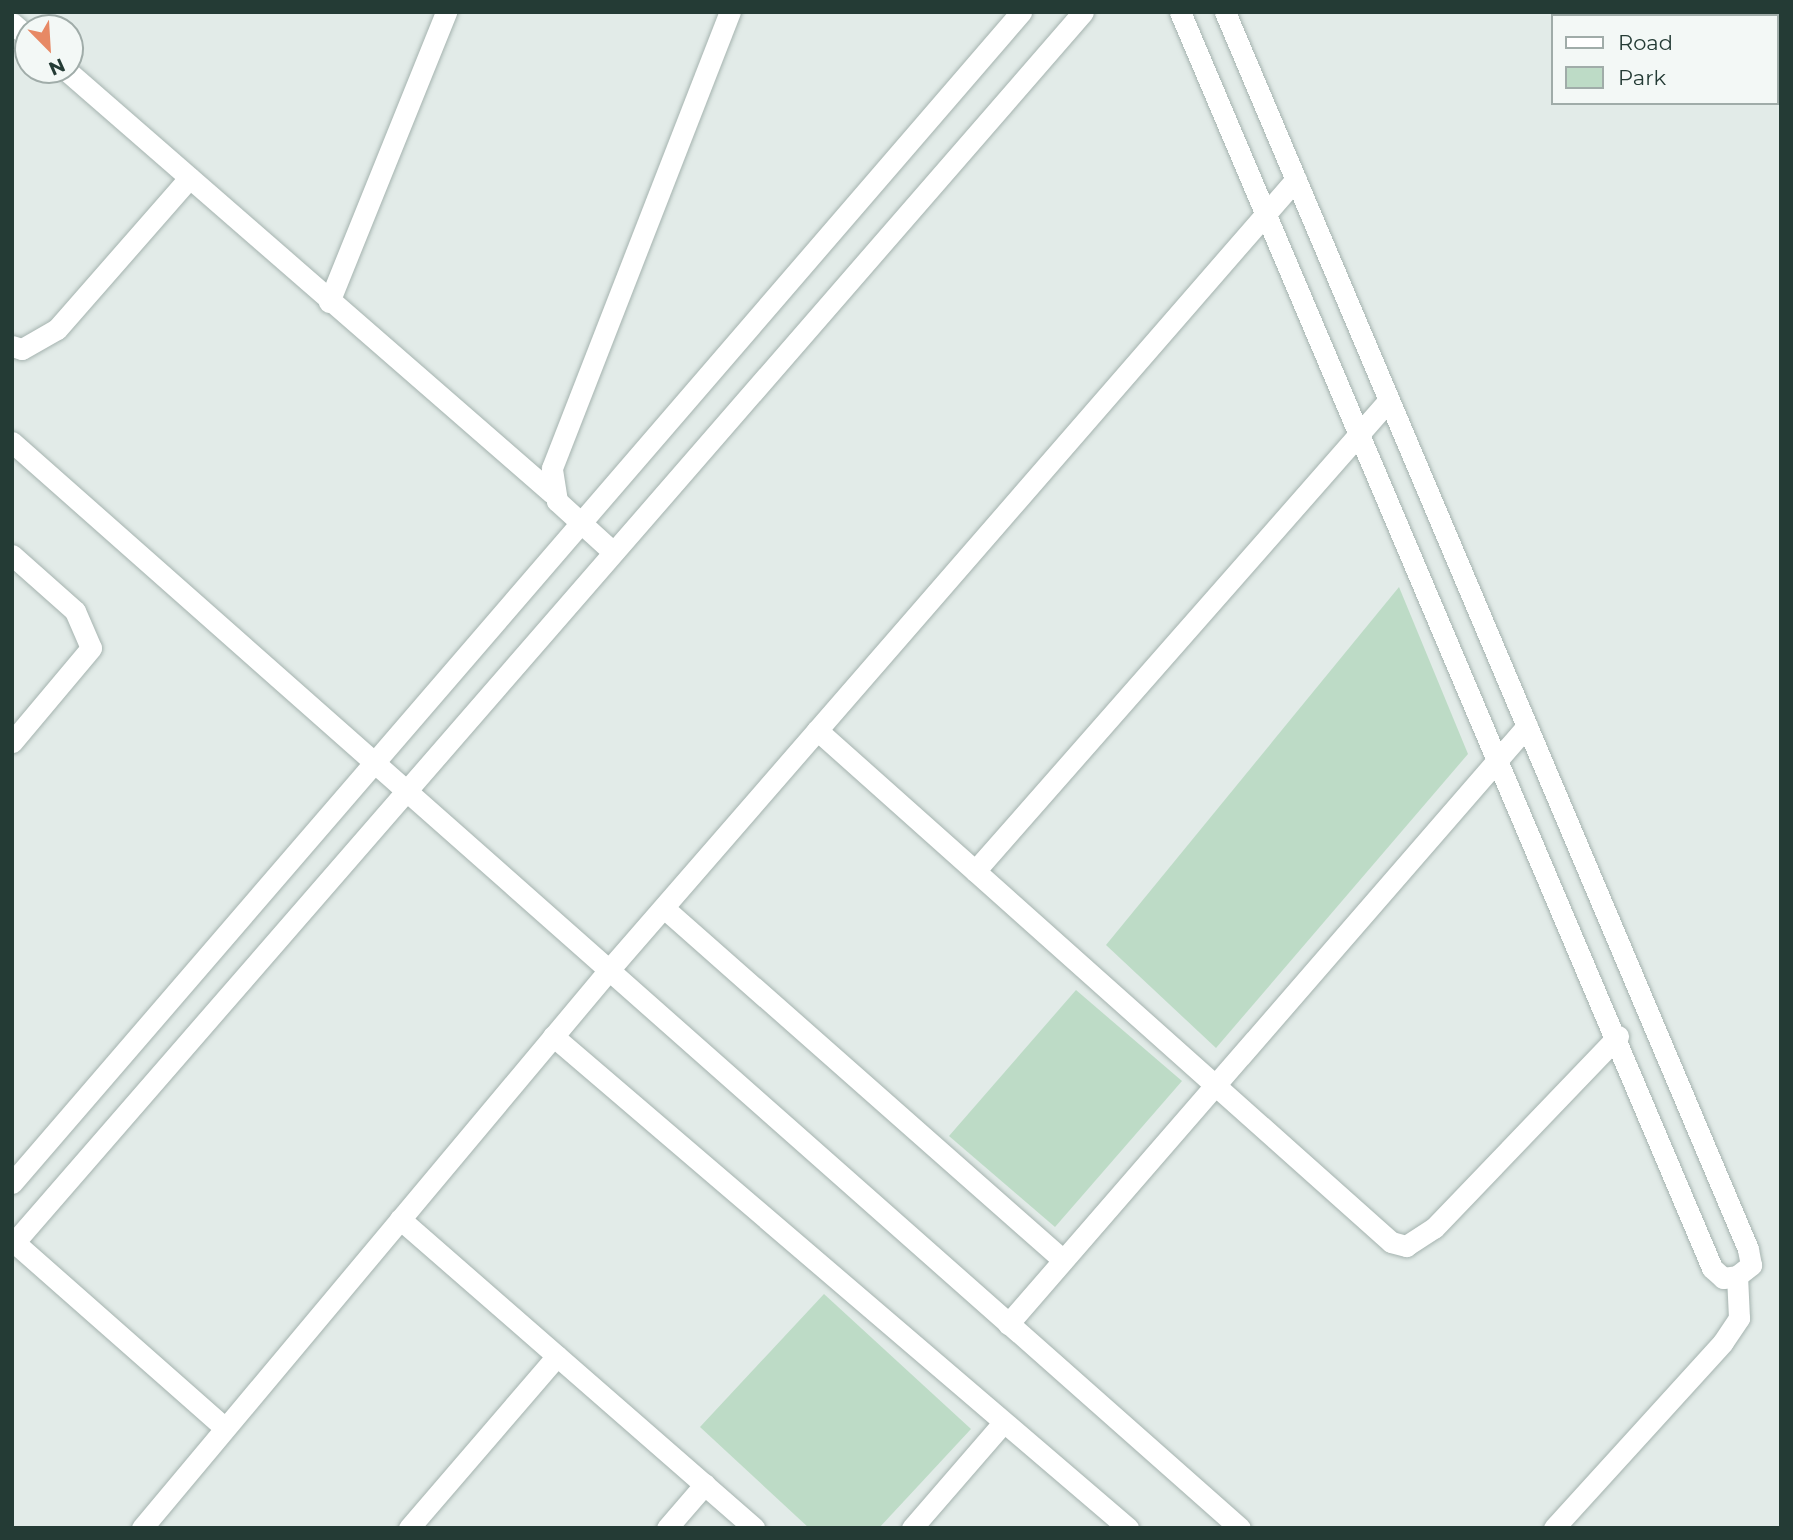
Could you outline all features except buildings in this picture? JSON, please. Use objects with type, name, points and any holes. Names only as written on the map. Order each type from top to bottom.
[{"type":"street","points":[[329,302],[446,12]]},
{"type":"street","points":[[552,493],[552,468],[730,12]]},
{"type":"street","points":[[12,1182],[375,765],[1021,12]]},
{"type":"street","points":[[225,1428],[13,1244],[1083,12]]},
{"type":"street","points":[[1180,12],[1618,1036],[1713,1268],[1723,1279],[1737,1276],[1751,1265],[1748,1249],[1225,12]]},
{"type":"street","points":[[82,84],[329,302],[552,493],[581,524],[614,552]]},
{"type":"street","points":[[12,346],[22,349],[57,329],[188,178]]},
{"type":"street","points":[[142,1528],[608,971],[1296,179]]},
{"type":"street","points":[[975,871],[1389,400]]},
{"type":"street","points":[[12,443],[1240,1528]]},
{"type":"street","points":[[12,555],[75,611],[91,648],[12,742]]},
{"type":"street","points":[[1008,1324],[1527,726]]},
{"type":"street","points":[[817,730],[1215,1084],[1373,1230],[1406,1246],[1433,1228],[1618,1036]]},
{"type":"street","points":[[664,908],[1063,1260]]},
{"type":"street","points":[[553,1036],[1002,1424],[1128,1528]]},
{"type":"street","points":[[400,1219],[754,1528]]},
{"type":"street","points":[[1555,1528],[1723,1342],[1739,1318],[1737,1276]]},
{"type":"street","points":[[409,1528],[557,1356]]},
{"type":"street","points":[[912,1528],[1002,1424]]},
{"type":"street","points":[[667,1528],[705,1485]]},
{"type":"green space","points":[[1399,587],[1468,754],[1216,1048],[1106,945]]},
{"type":"green space","points":[[1076,990],[1182,1081],[1055,1227],[949,1136]]},
{"type":"green space","points":[[824,1294],[971,1429],[879,1528],[809,1528],[700,1427]]}]
